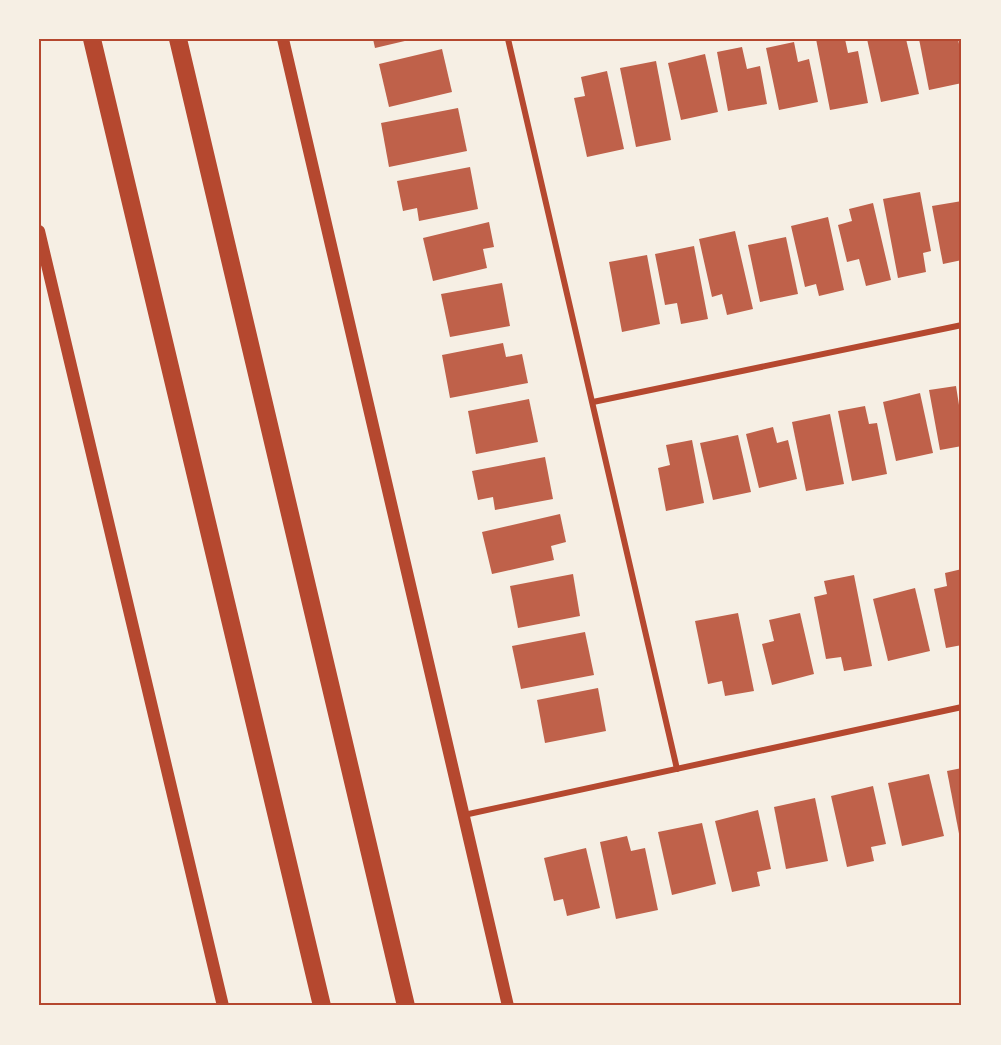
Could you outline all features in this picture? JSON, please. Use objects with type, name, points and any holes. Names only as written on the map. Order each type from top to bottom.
[{"type":"highway","points":[[92,39],[322,1006]]},
{"type":"highway","points":[[178,39],[406,1006]]},
{"type":"main road","points":[[283,39],[508,1006]]},
{"type":"main road","points":[[39,231],[223,1006]]},
{"type":"street","points":[[508,39],[677,769]]},
{"type":"street","points":[[593,402],[962,325]]},
{"type":"street","points":[[464,815],[962,707]]},
{"type":"building","points":[[373,39],[409,39],[409,40],[375,48]]},
{"type":"building","points":[[816,39],[845,39],[848,53],[858,51],[868,103],[830,110]]},
{"type":"building","points":[[867,39],[906,39],[919,94],[881,102]]},
{"type":"building","points":[[919,39],[958,39],[962,58],[962,83],[929,90]]},
{"type":"building","points":[[794,42],[798,62],[809,59],[818,102],[779,110],[766,48]]},
{"type":"building","points":[[742,47],[747,69],[760,66],[767,104],[728,111],[717,52]]},
{"type":"building","points":[[442,49],[452,92],[389,107],[379,64]]},
{"type":"building","points":[[705,54],[718,112],[681,120],[668,63]]},
{"type":"building","points":[[656,61],[671,140],[636,147],[620,68]]},
{"type":"building","points":[[607,71],[624,149],[587,157],[574,98],[585,96],[581,77]]},
{"type":"building","points":[[458,108],[467,151],[389,167],[381,123]]},
{"type":"building","points":[[470,167],[478,209],[419,221],[417,208],[403,211],[397,181]]},
{"type":"building","points":[[920,192],[931,251],[923,253],[926,272],[898,278],[883,199]]},
{"type":"building","points":[[962,201],[962,260],[943,264],[932,206]]},
{"type":"building","points":[[873,203],[891,280],[866,286],[859,259],[847,262],[838,225],[852,221],[849,209]]},
{"type":"building","points":[[828,217],[844,290],[819,296],[816,284],[805,287],[791,226]]},
{"type":"building","points":[[489,222],[494,247],[483,249],[487,268],[433,281],[423,238]]},
{"type":"building","points":[[735,231],[753,309],[727,315],[722,294],[712,297],[699,239]]},
{"type":"building","points":[[786,237],[798,294],[760,302],[748,245]]},
{"type":"building","points":[[694,246],[708,319],[681,324],[677,303],[665,305],[655,254]]},
{"type":"building","points":[[647,255],[660,324],[622,332],[609,262]]},
{"type":"building","points":[[502,283],[510,326],[450,337],[441,294]]},
{"type":"building","points":[[503,343],[506,357],[522,354],[528,383],[450,398],[442,355]]},
{"type":"building","points":[[956,386],[959,405],[962,404],[962,446],[940,450],[929,390]]},
{"type":"building","points":[[920,393],[933,453],[896,461],[883,402]]},
{"type":"building","points":[[529,399],[538,442],[476,454],[468,411]]},
{"type":"building","points":[[865,406],[869,424],[877,423],[887,474],[852,481],[838,411]]},
{"type":"building","points":[[830,414],[844,484],[806,491],[792,422]]},
{"type":"building","points":[[773,427],[777,443],[788,440],[797,479],[759,488],[746,434]]},
{"type":"building","points":[[738,435],[751,492],[713,500],[700,443]]},
{"type":"building","points":[[692,440],[704,503],[666,511],[658,468],[670,465],[666,445]]},
{"type":"building","points":[[545,457],[553,499],[495,510],[493,497],[478,500],[472,471]]},
{"type":"building","points":[[560,514],[566,542],[551,546],[554,560],[492,574],[482,532]]},
{"type":"building","points":[[962,569],[962,645],[946,648],[934,589],[947,586],[945,573]]},
{"type":"building","points":[[573,574],[580,616],[518,628],[510,586]]},
{"type":"building","points":[[854,575],[872,666],[844,671],[841,657],[826,659],[814,597],[827,594],[824,581]]},
{"type":"building","points":[[915,588],[930,651],[888,661],[873,599]]},
{"type":"building","points":[[738,613],[754,691],[725,696],[722,681],[708,684],[695,621]]},
{"type":"building","points":[[800,613],[814,674],[772,685],[762,644],[774,641],[769,620]]},
{"type":"building","points":[[585,632],[594,675],[521,689],[512,646]]},
{"type":"building","points":[[598,688],[606,731],[545,743],[537,700]]},
{"type":"building","points":[[962,768],[962,844],[961,844],[947,771]]},
{"type":"building","points":[[929,774],[944,836],[902,846],[888,783]]},
{"type":"building","points":[[873,786],[886,844],[871,847],[874,861],[847,867],[831,796]]},
{"type":"building","points":[[815,798],[828,861],[786,869],[774,807]]},
{"type":"building","points":[[758,810],[771,869],[757,872],[760,886],[732,892],[715,821]]},
{"type":"building","points":[[702,823],[716,884],[672,895],[658,832]]},
{"type":"building","points":[[627,836],[631,851],[645,848],[658,910],[616,919],[600,842]]},
{"type":"building","points":[[586,848],[600,908],[567,916],[563,899],[554,901],[544,858]]}]
